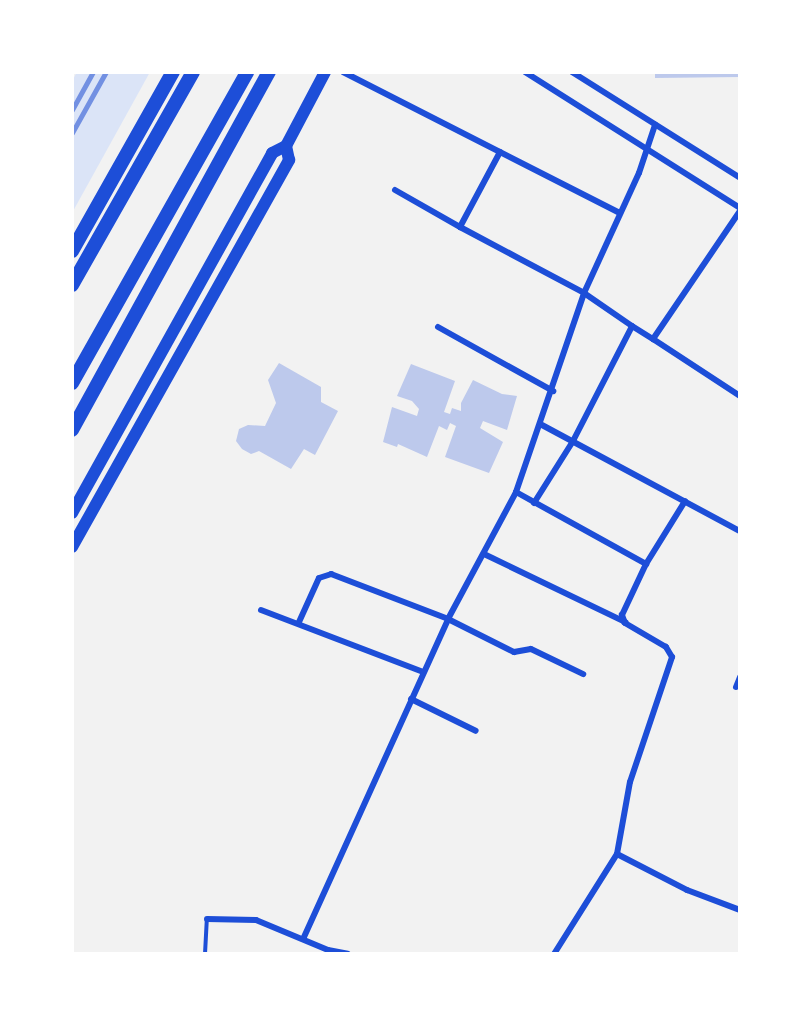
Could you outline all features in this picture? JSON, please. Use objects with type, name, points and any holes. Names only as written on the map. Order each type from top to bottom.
[{"type":"highway","points":[[72,250],[173,72]]},
{"type":"highway","points":[[72,285],[193,72]]},
{"type":"highway","points":[[72,382],[247,72]]},
{"type":"highway","points":[[72,430],[269,72]]},
{"type":"main road","points":[[72,513],[272,153],[286,146],[325,72]]},
{"type":"main road","points":[[72,547],[289,160],[286,146]]},
{"type":"street","points":[[343,72],[618,212]]},
{"type":"street","points":[[525,72],[740,209],[653,339]]},
{"type":"street","points":[[572,72],[740,178]]},
{"type":"street","points":[[304,937],[448,619],[516,492],[542,425],[584,293],[655,124]]},
{"type":"street","points":[[460,227],[500,152]]},
{"type":"street","points":[[395,190],[584,293],[740,396]]},
{"type":"street","points":[[534,503],[573,441],[632,326]]},
{"type":"street","points":[[438,327],[553,391]]},
{"type":"street","points":[[542,425],[740,531]]},
{"type":"street","points":[[516,492],[646,564]]},
{"type":"street","points":[[625,623],[622,615],[646,564],[685,501]]},
{"type":"street","points":[[484,554],[625,623],[666,647],[672,657],[630,782],[617,854],[554,954]]},
{"type":"street","points":[[299,622],[319,578],[324,574],[448,619],[514,652],[531,649],[582,674]]},
{"type":"street","points":[[261,610],[299,622],[423,672]]},
{"type":"street","points":[[736,687],[740,677]]},
{"type":"street","points":[[411,699],[476,731]]},
{"type":"street","points":[[617,854],[687,890],[740,910]]},
{"type":"street","points":[[207,919],[256,920],[304,937],[328,950],[348,954]]},
{"type":"lane","points":[[205,954],[207,919]]},
{"type":"shaded area","points":[[77,72],[150,72],[72,213],[72,81]]},
{"type":"building","points":[[655,72],[740,72],[740,77],[655,78]]},
{"type":"building","points":[[279,363],[321,387],[321,402],[338,411],[315,455],[304,449],[291,469],[259,451],[251,454],[242,449],[236,441],[239,429],[248,425],[265,426],[276,403],[268,380]]},
{"type":"building","points":[[411,364],[455,381],[444,412],[450,414],[452,408],[461,411],[461,403],[473,380],[502,394],[517,396],[507,430],[483,421],[480,428],[503,442],[489,473],[445,457],[456,426],[450,423],[447,430],[439,426],[427,457],[398,444],[397,447],[383,442],[392,407],[417,416],[419,409],[412,401],[397,396]]},
{"type":"railway","points":[[72,110],[93,72]]},
{"type":"railway","points":[[72,133],[106,72]]}]
